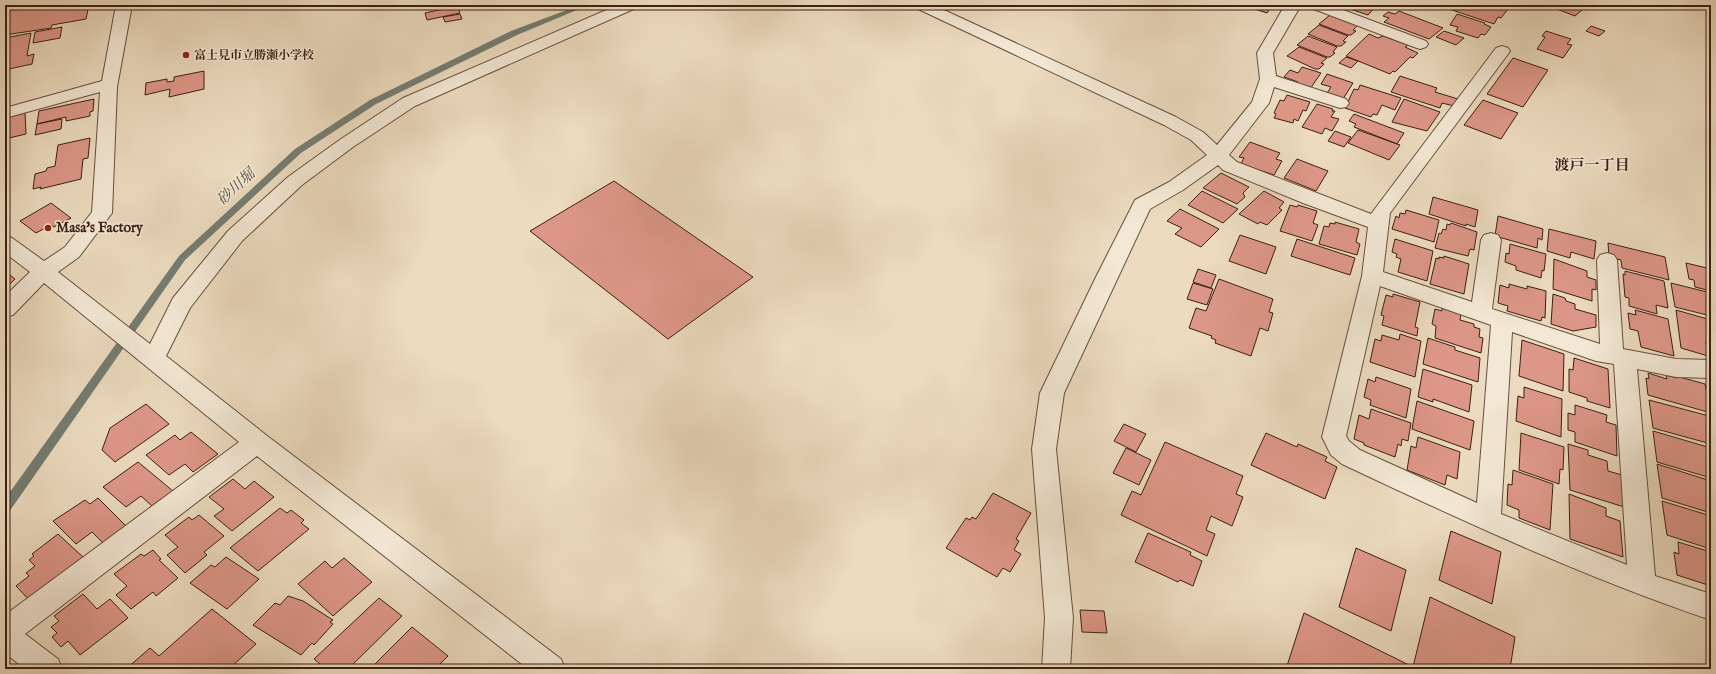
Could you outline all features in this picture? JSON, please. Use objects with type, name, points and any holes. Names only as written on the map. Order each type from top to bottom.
[{"type":"street","points":[[5,309],[43,272],[72,252],[102,213],[110,84],[124,5]]},
{"type":"street","points":[[146,354],[181,304],[235,236],[295,181],[347,143],[409,102],[631,5]]},
{"type":"street","points":[[921,5],[1170,121],[1197,136],[1219,154],[1230,166],[1310,199],[1378,224]]},
{"type":"street","points":[[1056,669],[1059,618],[1044,449],[1052,393],[1106,277],[1142,205],[1176,186],[1219,154],[1260,103],[1268,79],[1265,53],[1293,5]]},
{"type":"street","points":[[1316,5],[1420,44]]},
{"type":"street","points":[[1502,51],[1381,212],[1378,224],[1372,276],[1334,437],[1340,448],[1351,457],[1488,520],[1642,584],[1711,607]]},
{"type":"street","points":[[1268,79],[1340,103]]},
{"type":"street","points":[[5,113],[110,84]]},
{"type":"street","points":[[1488,520],[1492,240]]},
{"type":"street","points":[[5,243],[92,310],[257,442],[551,669]]},
{"type":"street","points":[[1607,260],[1619,357],[1642,584]]},
{"type":"street","points":[[1372,276],[1596,352],[1676,368],[1711,369]]},
{"type":"street","points":[[5,632],[257,442]]},
{"type":"street","points":[[5,636],[48,669]]},
{"type":"building","points":[[37,5],[89,5],[86,19],[52,25],[51,28],[5,35],[5,11]]},
{"type":"building","points":[[1243,5],[1257,5],[1270,9],[1267,13]]},
{"type":"building","points":[[1349,5],[1377,5],[1368,15],[1347,8]]},
{"type":"building","points":[[1456,5],[1511,5],[1501,18],[1498,17],[1494,24],[1452,10]]},
{"type":"building","points":[[1558,5],[1588,5],[1575,16],[1554,8]]},
{"type":"building","points":[[457,6],[460,13],[427,20],[425,13]]},
{"type":"building","points":[[1399,11],[1443,28],[1429,39],[1384,22],[1389,18],[1383,16],[1388,12],[1395,14]]},
{"type":"building","points":[[460,14],[462,19],[445,22],[443,17]]},
{"type":"building","points":[[1457,14],[1485,23],[1484,24],[1491,27],[1485,35],[1481,34],[1478,38],[1456,31],[1458,27],[1450,25]]},
{"type":"building","points":[[1330,15],[1358,25],[1353,30],[1356,31],[1351,35],[1348,35],[1319,24]]},
{"type":"building","points":[[1319,25],[1348,36],[1343,41],[1346,42],[1341,46],[1337,46],[1308,34]]},
{"type":"building","points":[[1591,26],[1605,31],[1599,36],[1586,31]]},
{"type":"building","points":[[62,27],[60,38],[33,43],[35,32]]},
{"type":"building","points":[[1444,31],[1464,38],[1456,45],[1436,37]]},
{"type":"building","points":[[1546,31],[1571,39],[1567,44],[1572,45],[1563,58],[1537,49],[1545,37],[1542,36]]},
{"type":"building","points":[[31,33],[27,56],[34,54],[32,64],[9,69],[5,72],[5,38]]},
{"type":"building","points":[[1369,34],[1378,38],[1383,36],[1408,45],[1405,47],[1418,53],[1413,58],[1410,57],[1395,72],[1393,71],[1390,74],[1346,56]]},
{"type":"building","points":[[1308,36],[1337,47],[1333,52],[1335,53],[1330,57],[1327,57],[1297,45]]},
{"type":"building","points":[[1299,47],[1327,58],[1321,63],[1324,64],[1319,69],[1315,69],[1287,56]]},
{"type":"building","points":[[1346,57],[1358,61],[1351,68],[1339,63]]},
{"type":"building","points":[[1513,58],[1548,70],[1523,107],[1487,94]]},
{"type":"building","points":[[1302,67],[1321,73],[1310,89],[1296,85],[1298,82],[1284,77],[1290,70],[1298,73]]},
{"type":"building","points":[[204,71],[204,89],[169,97],[170,89],[145,95],[146,83],[167,79],[167,82],[174,81],[174,77]]},
{"type":"building","points":[[1327,74],[1353,83],[1343,99],[1327,93],[1331,87],[1321,84]]},
{"type":"building","points":[[1400,76],[1437,88],[1435,92],[1458,99],[1454,106],[1442,103],[1440,108],[1391,92]]},
{"type":"building","points":[[1360,85],[1401,98],[1395,110],[1382,105],[1377,115],[1373,114],[1371,117],[1345,108],[1354,89],[1358,90]]},
{"type":"building","points":[[1287,95],[1310,102],[1306,111],[1303,110],[1298,121],[1294,119],[1293,123],[1274,118],[1276,114],[1274,113],[1280,100],[1284,101]]},
{"type":"building","points":[[94,99],[93,111],[90,112],[90,116],[66,121],[66,117],[37,124],[39,111]]},
{"type":"building","points":[[1404,99],[1440,112],[1427,131],[1392,122]]},
{"type":"building","points":[[1483,100],[1518,113],[1501,139],[1464,125]]},
{"type":"building","points":[[1317,104],[1335,111],[1331,117],[1339,119],[1332,131],[1325,128],[1322,134],[1302,127]]},
{"type":"building","points":[[25,113],[26,134],[5,139],[5,118]]},
{"type":"building","points":[[1354,114],[1404,133],[1397,144],[1354,127],[1356,124],[1349,121]]},
{"type":"building","points":[[62,119],[61,129],[35,135],[37,124]]},
{"type":"building","points":[[1358,130],[1400,145],[1389,160],[1348,143]]},
{"type":"building","points":[[1335,131],[1351,137],[1344,147],[1328,141]]},
{"type":"building","points":[[90,138],[88,158],[83,159],[81,179],[40,189],[41,187],[33,189],[35,174],[46,171],[47,168],[55,166],[58,145]]},
{"type":"building","points":[[1250,142],[1280,153],[1276,159],[1282,161],[1274,175],[1241,164],[1244,158],[1239,157]]},
{"type":"building","points":[[1297,159],[1328,171],[1316,191],[1284,178]]},
{"type":"building","points":[[1221,173],[1249,187],[1243,193],[1245,197],[1237,204],[1203,188]]},
{"type":"building","points":[[614,181],[753,277],[668,339],[530,231]]},
{"type":"building","points":[[1202,191],[1238,209],[1223,223],[1188,205]]},
{"type":"building","points":[[1264,191],[1284,202],[1279,208],[1282,210],[1267,225],[1260,222],[1258,224],[1239,214]]},
{"type":"building","points":[[1433,197],[1478,210],[1475,227],[1466,224],[1466,226],[1429,214]]},
{"type":"building","points":[[51,203],[71,218],[54,227],[51,225],[36,233],[20,221]]},
{"type":"building","points":[[1290,205],[1297,207],[1298,205],[1317,211],[1313,223],[1318,225],[1312,241],[1280,231]]},
{"type":"building","points":[[1180,209],[1219,229],[1201,247],[1175,234],[1182,228],[1167,221]]},
{"type":"building","points":[[1406,210],[1439,220],[1434,242],[1392,229],[1396,216],[1399,218],[1400,213],[1405,214]]},
{"type":"building","points":[[1498,216],[1543,229],[1542,240],[1538,238],[1537,248],[1495,236]]},
{"type":"building","points":[[1335,222],[1359,229],[1356,242],[1360,244],[1357,255],[1319,244],[1324,226],[1329,227],[1330,223],[1335,224]]},
{"type":"building","points":[[1451,223],[1477,232],[1474,250],[1470,249],[1468,256],[1435,248],[1439,233],[1441,234],[1443,229],[1446,230],[1447,224],[1450,225]]},
{"type":"building","points":[[1549,229],[1596,241],[1594,259],[1571,252],[1570,258],[1547,251]]},
{"type":"building","points":[[1240,235],[1276,247],[1266,274],[1229,261]]},
{"type":"building","points":[[1297,239],[1355,258],[1350,275],[1291,256]]},
{"type":"building","points":[[1395,239],[1433,251],[1427,281],[1398,272],[1401,259],[1396,257],[1397,254],[1392,252]]},
{"type":"building","points":[[1608,243],[1665,257],[1669,280],[1622,268],[1621,260],[1609,257]]},
{"type":"building","points":[[1510,244],[1546,254],[1544,271],[1542,270],[1541,278],[1516,270],[1516,266],[1505,262],[1506,253],[1509,254]]},
{"type":"building","points":[[1444,256],[1469,264],[1464,294],[1430,284],[1436,258],[1444,258]]},
{"type":"building","points":[[1554,259],[1587,271],[1587,277],[1596,280],[1596,290],[1592,289],[1592,301],[1553,289]]},
{"type":"building","points":[[1686,263],[1711,269],[1711,291],[1695,287],[1694,280],[1689,279]]},
{"type":"building","points":[[1198,269],[1216,275],[1211,288],[1193,282]]},
{"type":"building","points":[[5,271],[15,279],[5,289]]},
{"type":"building","points":[[1625,271],[1664,281],[1668,308],[1656,305],[1657,314],[1629,306],[1629,298],[1625,297],[1623,274],[1625,275]]},
{"type":"building","points":[[1219,279],[1273,299],[1269,312],[1273,313],[1268,331],[1260,328],[1251,356],[1215,343],[1216,340],[1211,338],[1212,336],[1189,328],[1196,308],[1206,311]]},
{"type":"building","points":[[1193,283],[1213,289],[1207,305],[1187,299]]},
{"type":"building","points":[[1671,283],[1711,293],[1711,316],[1675,307]]},
{"type":"building","points":[[1509,284],[1527,289],[1527,286],[1546,291],[1545,318],[1542,317],[1541,321],[1507,311],[1508,306],[1498,303],[1500,285],[1509,288]]},
{"type":"building","points":[[1393,294],[1420,302],[1415,327],[1418,328],[1417,336],[1382,325],[1384,316],[1381,315],[1386,295],[1393,297]]},
{"type":"building","points":[[1553,294],[1565,298],[1566,301],[1575,304],[1575,309],[1596,315],[1596,327],[1573,331],[1551,324]]},
{"type":"building","points":[[1442,308],[1461,314],[1460,320],[1474,324],[1474,327],[1480,329],[1479,337],[1483,338],[1481,353],[1435,338],[1436,326],[1432,324],[1435,309],[1442,311]]},
{"type":"building","points":[[1635,310],[1668,319],[1674,356],[1641,347],[1638,331],[1630,329],[1628,313],[1636,315]]},
{"type":"building","points":[[1676,310],[1711,320],[1711,343],[1706,342],[1708,356],[1681,348]]},
{"type":"building","points":[[1400,334],[1421,341],[1415,377],[1370,362],[1375,339],[1381,341],[1382,335],[1399,340]]},
{"type":"building","points":[[1428,338],[1455,347],[1455,350],[1480,358],[1478,382],[1423,364]]},
{"type":"building","points":[[1522,340],[1564,354],[1563,391],[1519,376]]},
{"type":"building","points":[[1574,358],[1608,369],[1610,408],[1587,401],[1587,398],[1569,392],[1569,369],[1573,370]]},
{"type":"building","points":[[1423,369],[1472,385],[1469,412],[1433,399],[1433,402],[1418,397]]},
{"type":"building","points":[[1648,373],[1667,379],[1666,375],[1677,378],[1676,376],[1705,384],[1707,394],[1711,396],[1711,413],[1648,395],[1646,378],[1649,379]]},
{"type":"building","points":[[1376,377],[1411,389],[1406,418],[1370,405],[1371,400],[1364,397],[1368,379],[1375,382]]},
{"type":"building","points":[[1524,387],[1562,399],[1561,437],[1516,421],[1518,396],[1524,398]]},
{"type":"building","points":[[1649,400],[1709,416],[1711,444],[1653,428]]},
{"type":"building","points":[[1417,401],[1474,421],[1470,450],[1412,429]]},
{"type":"building","points":[[146,404],[169,424],[115,462],[102,450],[110,428]]},
{"type":"building","points":[[1575,405],[1607,415],[1606,422],[1616,425],[1617,456],[1575,442],[1575,432],[1568,430],[1568,413],[1575,415]]},
{"type":"building","points":[[1371,409],[1411,423],[1408,441],[1402,439],[1401,446],[1398,444],[1395,457],[1364,445],[1364,443],[1354,439],[1359,415],[1369,419]]},
{"type":"building","points":[[1124,424],[1146,434],[1136,452],[1114,441]]},
{"type":"building","points":[[1653,431],[1711,448],[1711,478],[1657,462]]},
{"type":"building","points":[[191,432],[218,454],[193,472],[185,464],[169,475],[146,455],[175,435],[180,440]]},
{"type":"building","points":[[1266,433],[1297,447],[1298,444],[1327,457],[1325,461],[1337,467],[1325,499],[1251,465]]},
{"type":"building","points":[[1521,433],[1564,447],[1563,470],[1560,469],[1559,484],[1519,470]]},
{"type":"building","points":[[1418,437],[1460,452],[1457,479],[1447,475],[1445,485],[1407,470],[1411,446],[1416,448]]},
{"type":"building","points":[[1165,442],[1243,476],[1236,494],[1243,497],[1232,526],[1211,516],[1206,530],[1215,534],[1207,556],[1121,515],[1132,491],[1141,495]]},
{"type":"building","points":[[1568,444],[1588,450],[1588,455],[1607,461],[1608,471],[1622,475],[1624,507],[1570,490]]},
{"type":"building","points":[[1126,448],[1151,460],[1139,485],[1113,473]]},
{"type":"building","points":[[138,462],[173,491],[152,506],[141,496],[126,507],[103,487]]},
{"type":"building","points":[[1657,464],[1711,481],[1711,513],[1662,498]]},
{"type":"building","points":[[1513,470],[1553,484],[1550,530],[1519,518],[1519,510],[1507,505],[1508,484],[1512,485]]},
{"type":"building","points":[[233,479],[245,489],[254,481],[274,497],[232,531],[214,516],[224,509],[209,497]]},
{"type":"building","points":[[993,493],[1031,513],[1016,539],[1019,541],[1014,550],[1021,554],[1010,572],[1003,568],[997,577],[946,548],[966,518],[970,520],[972,517],[976,519]]},
{"type":"building","points":[[1569,494],[1606,508],[1606,516],[1620,521],[1623,557],[1570,539]]},
{"type":"building","points":[[98,498],[126,526],[103,543],[92,532],[76,544],[53,521],[85,500],[90,504]]},
{"type":"building","points":[[1662,501],[1711,516],[1711,549],[1667,535]]},
{"type":"building","points":[[280,508],[287,513],[291,510],[304,520],[301,523],[309,529],[258,571],[230,548]]},
{"type":"building","points":[[199,515],[224,536],[204,552],[207,555],[185,573],[167,555],[178,547],[165,535],[189,517],[192,520]]},
{"type":"building","points":[[1451,531],[1501,552],[1492,604],[1439,580]]},
{"type":"building","points":[[1148,533],[1191,552],[1190,555],[1202,561],[1193,586],[1180,580],[1178,582],[1135,562]]},
{"type":"building","points":[[58,534],[84,558],[32,603],[16,586],[29,576],[26,573],[35,566],[29,560],[34,556],[32,554]]},
{"type":"building","points":[[1678,542],[1711,552],[1711,586],[1677,575],[1674,552],[1679,554]]},
{"type":"building","points":[[1356,548],[1406,570],[1391,631],[1339,607]]},
{"type":"building","points":[[153,550],[161,559],[159,560],[178,578],[156,596],[153,592],[131,609],[116,595],[127,586],[114,574],[141,554],[144,556]]},
{"type":"building","points":[[226,557],[259,579],[227,609],[190,583],[211,565],[215,567]]},
{"type":"building","points":[[344,558],[372,582],[333,616],[298,584],[325,561],[332,568]]},
{"type":"building","points":[[83,594],[97,609],[110,599],[128,618],[80,655],[68,641],[61,647],[52,637],[57,633],[51,627],[59,621],[54,616]]},
{"type":"building","points":[[288,596],[303,601],[333,620],[330,622],[333,624],[314,645],[312,643],[301,655],[253,625],[275,603],[280,605]]},
{"type":"building","points":[[1430,597],[1515,637],[1510,669],[1286,669],[1304,613],[1413,667]]},
{"type":"building","points":[[379,598],[402,616],[348,669],[326,669],[314,659]]},
{"type":"building","points":[[212,609],[256,644],[229,669],[126,669],[150,648],[159,656]]},
{"type":"building","points":[[1080,610],[1104,611],[1107,633],[1082,632]]},
{"type":"building","points":[[412,627],[448,656],[435,669],[429,666],[426,669],[370,669]]},
{"type":"building","points":[[1709,640],[1711,641],[1711,669],[1710,669]]},
{"type":"waterway","name":"砂川堀","points":[[5,508],[182,258],[298,151],[373,102],[442,67],[514,33],[586,5]]},
{"type":"place","name":"富士見市立勝瀬小学校","points":[[186,55]]},
{"type":"place","name":"Masa's Factory","points":[[48,228]]},
{"type":"district","name":"渡戸一丁目","points":[[1592,165]]}]
